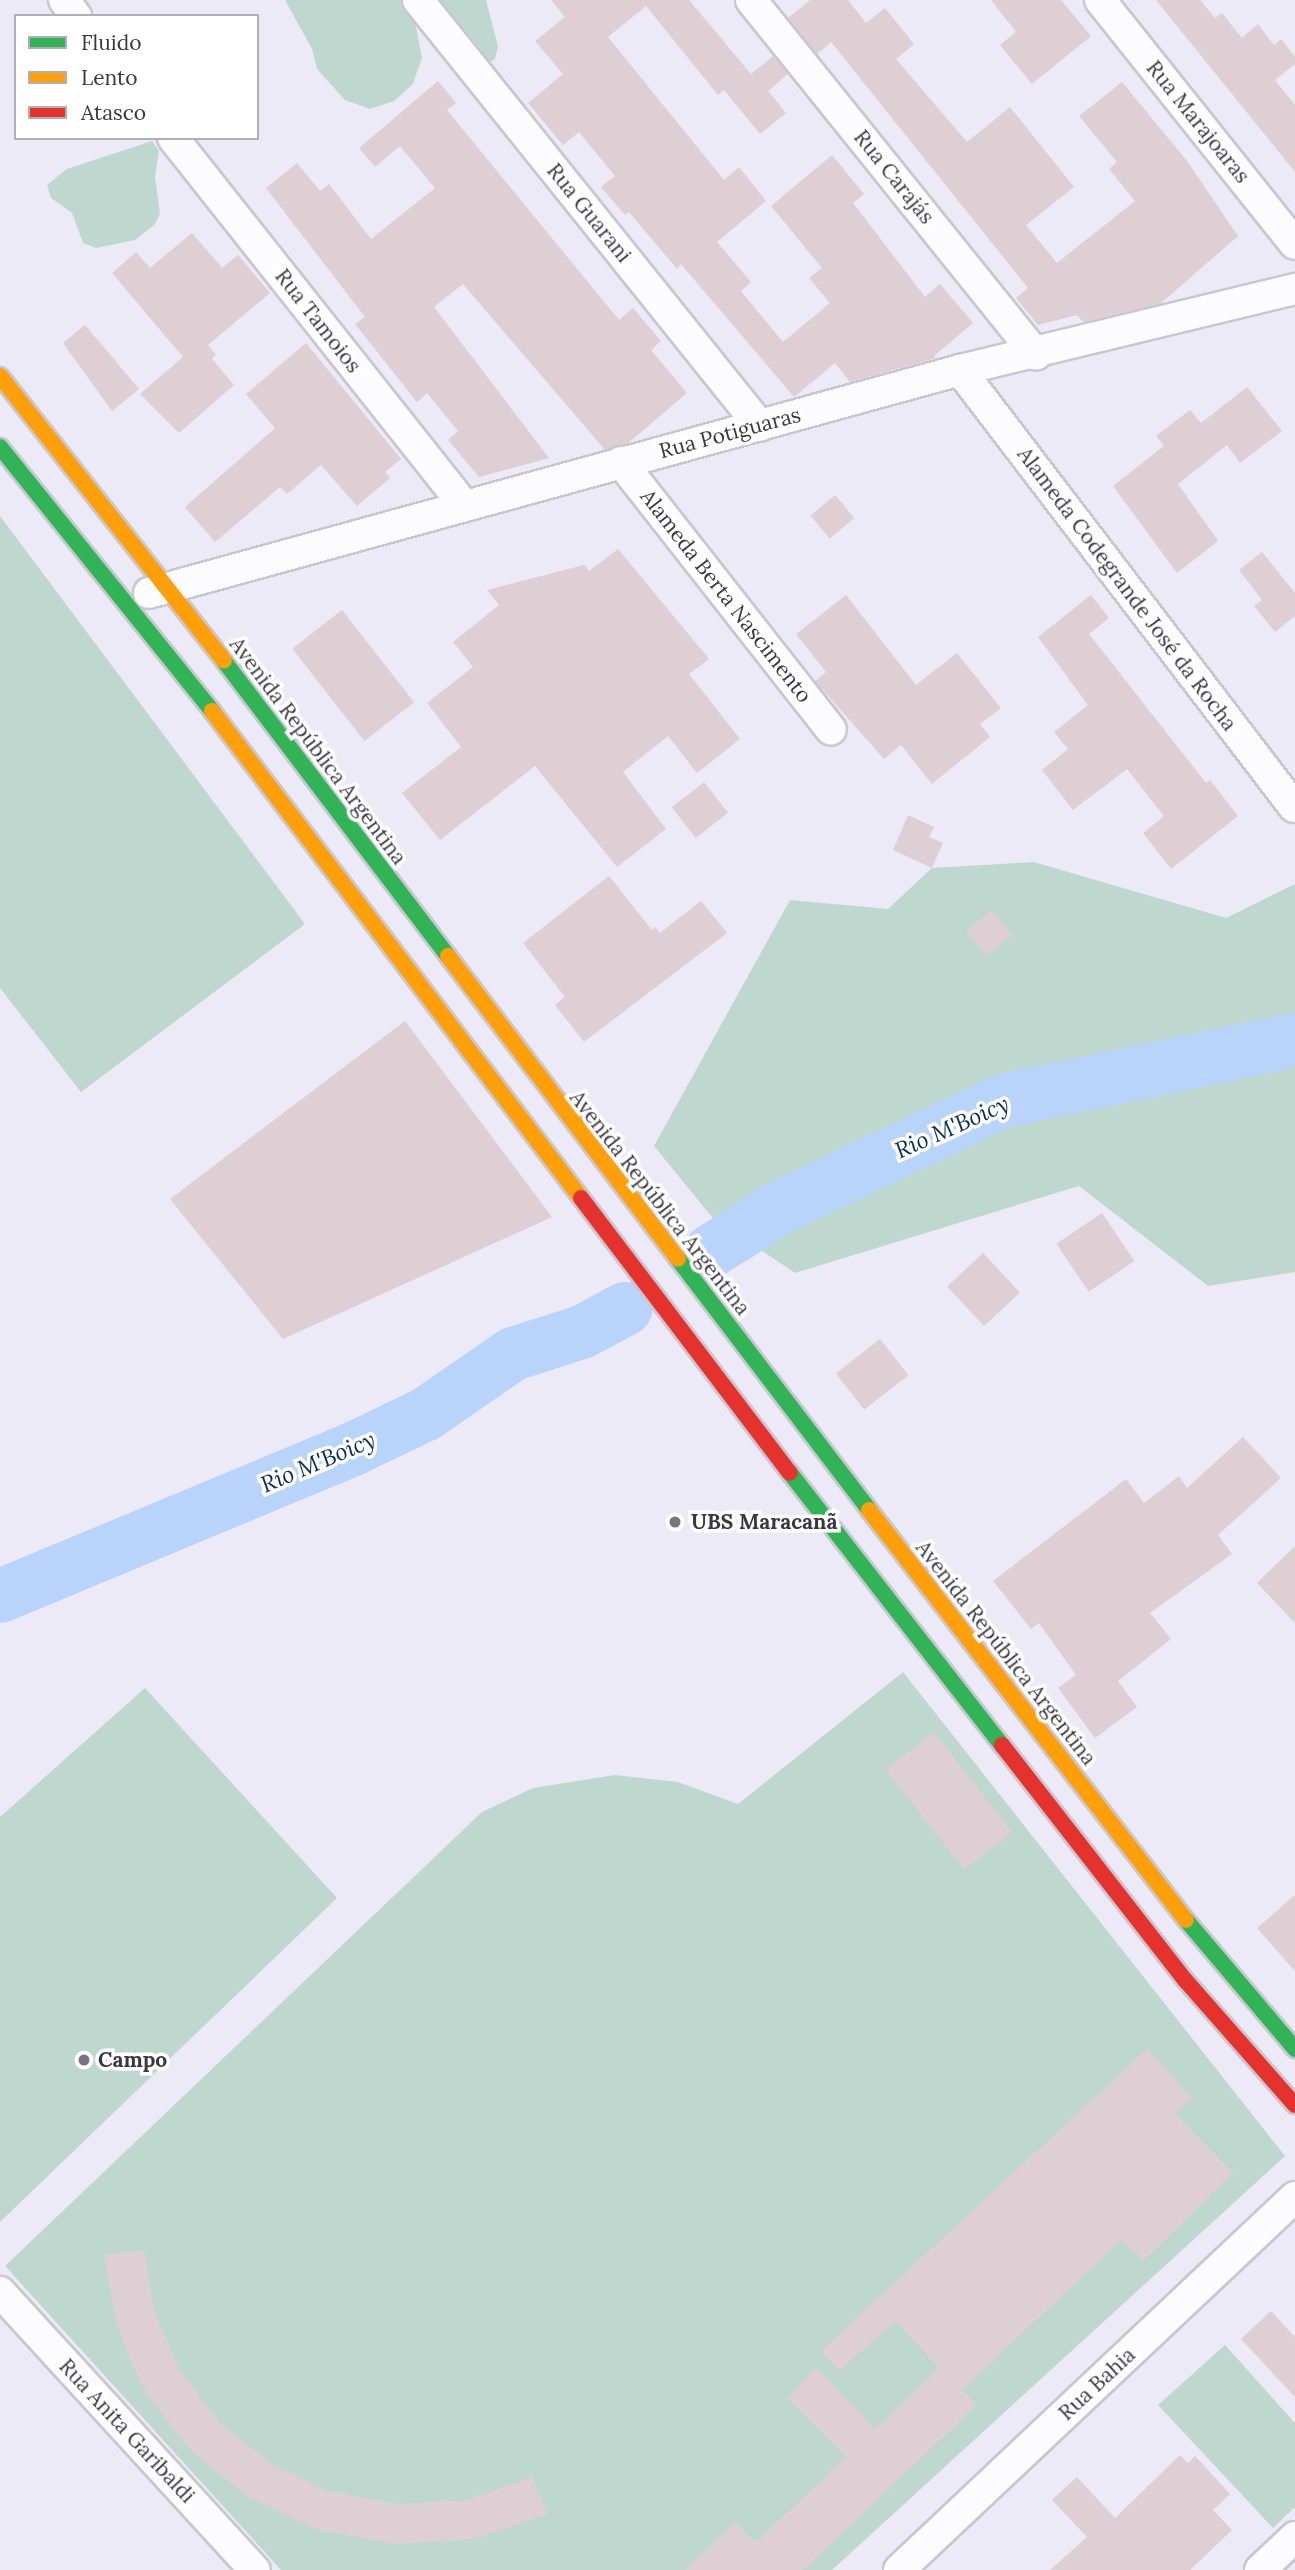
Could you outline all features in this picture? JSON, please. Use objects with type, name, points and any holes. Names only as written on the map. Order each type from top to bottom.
[{"type":"main road","name":"Avenida República Argentina","points":[[0,376],[167,586],[972,1646],[1215,1957],[1295,2049]]},
{"type":"main road","points":[[0,447],[129,602],[785,1467],[1186,1981],[1295,2105]]},
{"type":"street","name":"Rua Guarani","points":[[418,0],[760,426]]},
{"type":"street","name":"Rua Carajás","points":[[751,0],[1036,355]]},
{"type":"street","name":"Rua Marajoaras","points":[[1100,0],[1295,244]]},
{"type":"street","name":"Rua Tamoios","points":[[175,140],[464,505]]},
{"type":"street","name":"Rua Potiguaras","points":[[129,602],[167,586],[960,370],[1036,355],[1295,289]]},
{"type":"street","name":"Alameda Codegrande José da Rocha","points":[[960,370],[1294,807]]},
{"type":"street","name":"Alameda Berta Nascimento","points":[[621,463],[831,730]]},
{"type":"street","name":"Rua Bahia","points":[[899,2570],[1295,2197]]},
{"type":"street","name":"Rua Anita Garibaldi","points":[[0,2292],[241,2565]]},
{"type":"street","points":[[1260,2570],[1295,2537]]},
{"type":"green space","points":[[285,0],[402,0],[415,22],[422,58],[413,84],[394,101],[370,109],[345,100],[317,69],[312,49]]},
{"type":"green space","points":[[433,0],[486,0],[498,46],[495,59],[483,67]]},
{"type":"green space","points":[[152,141],[159,151],[155,177],[160,214],[154,225],[135,240],[96,248],[83,243],[72,213],[51,198],[47,185],[67,169]]},
{"type":"green space","points":[[0,516],[305,924],[81,1092],[0,988]]},
{"type":"green space","points":[[1034,862],[1226,918],[1295,884],[1295,1272],[1208,1286],[1079,1186],[795,1273],[712,1217],[654,1146],[790,900],[888,909],[932,868]]},
{"type":"green space","points":[[903,1672],[1285,2156],[832,2570],[281,2570],[5,2266],[482,1812],[533,1788],[615,1775],[678,1782],[738,1804]]},
{"type":"green space","name":"Campo","points":[[145,1688],[337,1898],[0,2222],[0,1817]]},
{"type":"green space","points":[[1225,2345],[1295,2423],[1295,2507],[1273,2528],[1158,2405]]},
{"type":"building","points":[[551,0],[689,0],[751,74],[773,56],[788,74],[768,91],[786,113],[760,134],[724,90],[718,95],[646,6],[608,37],[724,180],[739,167],[766,201],[717,242],[751,282],[741,291],[783,342],[830,303],[809,278],[822,268],[771,206],[832,155],[864,194],[853,203],[925,297],[940,284],[973,323],[934,356],[936,358],[850,382],[835,363],[794,397],[681,264],[677,269],[629,212],[625,215],[601,187],[615,176],[579,132],[563,145],[528,103],[563,74],[535,41],[565,17]]},
{"type":"building","points":[[810,0],[848,0],[866,23],[885,8],[914,44],[896,59],[967,142],[1010,107],[1074,187],[1026,225],[1057,263],[1135,201],[1109,169],[1117,162],[1079,116],[1122,82],[1187,161],[1238,236],[1160,304],[1083,322],[1077,315],[1038,325],[1016,298],[1028,288],[831,42],[817,54],[788,18]]},
{"type":"building","points":[[991,0],[1061,0],[1091,36],[1032,84],[1000,45],[1016,32]]},
{"type":"building","points":[[1156,0],[1200,0],[1215,18],[1222,13],[1242,38],[1258,24],[1274,45],[1281,39],[1295,57],[1295,64],[1275,80],[1295,105],[1295,172]]},
{"type":"building","points":[[438,81],[456,103],[447,110],[619,320],[633,308],[661,341],[651,350],[687,393],[627,444],[605,450],[463,284],[434,307],[549,458],[479,477],[448,440],[458,431],[427,393],[417,402],[355,324],[365,317],[266,188],[297,163],[320,191],[329,184],[371,239],[435,188],[400,146],[375,167],[359,148]]},
{"type":"building","points":[[192,233],[222,268],[238,255],[270,293],[208,345],[216,355],[212,359],[234,385],[179,433],[140,394],[183,357],[112,273],[136,252],[150,268]]},
{"type":"building","points":[[85,325],[139,389],[112,411],[63,343]]},
{"type":"building","points":[[306,343],[401,459],[385,472],[390,478],[357,506],[321,465],[287,494],[280,487],[215,542],[185,507],[275,428],[246,394]]},
{"type":"building","points":[[1247,387],[1282,431],[1240,463],[1227,445],[1178,484],[1218,541],[1177,573],[1113,486],[1164,446],[1156,436],[1190,410],[1201,423]]},
{"type":"building","points":[[835,495],[854,518],[830,539],[810,516]]},
{"type":"building","points":[[618,549],[709,659],[689,674],[740,739],[697,773],[668,736],[623,772],[666,829],[617,867],[535,766],[440,840],[402,793],[461,747],[427,703],[473,667],[453,642],[499,605],[487,590],[584,565],[589,571]]},
{"type":"building","points":[[1262,552],[1295,593],[1295,616],[1275,632],[1254,606],[1262,600],[1239,570]]},
{"type":"building","points":[[846,595],[916,685],[957,653],[1001,708],[980,724],[990,737],[932,784],[901,745],[884,759],[815,681],[826,672],[796,634]]},
{"type":"building","points":[[1091,595],[1109,618],[1089,634],[1206,783],[1210,780],[1238,816],[1171,869],[1143,833],[1164,816],[1127,769],[1073,810],[1042,770],[1068,749],[1054,732],[1088,705],[1038,637]]},
{"type":"building","points":[[342,610],[414,702],[364,741],[292,649]]},
{"type":"building","points":[[704,782],[728,813],[696,838],[672,807]]},
{"type":"building","points":[[908,815],[934,827],[929,837],[943,843],[932,868],[893,850]]},
{"type":"building","points":[[609,876],[652,930],[655,927],[660,933],[701,901],[727,933],[584,1042],[555,1005],[565,997],[523,943]]},
{"type":"building","points":[[991,910],[1012,934],[987,956],[966,932]]},
{"type":"building","points":[[405,1021],[552,1217],[283,1339],[170,1199]]},
{"type":"building","points":[[1102,1213],[1134,1261],[1089,1292],[1056,1244]]},
{"type":"building","points":[[983,1253],[1020,1292],[984,1326],[947,1286]]},
{"type":"building","points":[[880,1339],[908,1375],[864,1410],[836,1373]]},
{"type":"building","points":[[1243,1437],[1281,1478],[1218,1535],[1232,1554],[1150,1613],[1171,1639],[1118,1681],[1137,1707],[1095,1738],[1058,1688],[1076,1675],[1039,1623],[1031,1629],[993,1581],[1126,1479],[1144,1503],[1179,1476],[1187,1488]]},
{"type":"building","points":[[1295,1546],[1295,1623],[1257,1583]]},
{"type":"building","points":[[934,1732],[1012,1832],[964,1870],[886,1770]]},
{"type":"building","points":[[1295,1895],[1295,1971],[1257,1928]]},
{"type":"building","points":[[1148,2048],[1192,2099],[1175,2114],[1233,2173],[1143,2261],[1122,2239],[962,2390],[977,2405],[803,2570],[685,2570],[735,2522],[755,2543],[846,2457],[787,2398],[816,2368],[875,2429],[939,2368],[895,2321],[839,2371],[821,2351]]},
{"type":"building","points":[[144,2251],[155,2314],[181,2372],[220,2423],[270,2463],[327,2491],[396,2504],[466,2500],[532,2477],[548,2514],[474,2539],[394,2544],[315,2529],[248,2497],[191,2451],[146,2393],[130,2360],[117,2325],[104,2255]]},
{"type":"building","points":[[1271,2311],[1295,2337],[1295,2397],[1241,2339]]},
{"type":"building","points":[[1180,2455],[1188,2463],[1195,2456],[1230,2494],[1213,2510],[1232,2530],[1190,2570],[1050,2570],[1087,2537],[1052,2500],[1077,2477],[1115,2518]]},
{"type":"waterway","name":"Rio M'Boicy","points":[[711,1251],[779,1208],[1002,1101],[1295,1040]]},
{"type":"waterway","name":"Rio M'Boicy","points":[[0,1596],[355,1448],[426,1414],[513,1354],[582,1332],[625,1309]]},
{"type":"traffic: fast","points":[[0,447],[212,711]]},
{"type":"traffic: fast","points":[[224,661],[448,956]]},
{"type":"traffic: fast","points":[[678,1259],[869,1510]]},
{"type":"traffic: fast","points":[[790,1473],[1002,1745]]},
{"type":"traffic: fast","points":[[1186,1920],[1295,2049]]},
{"type":"traffic: slow","points":[[0,376],[224,661]]},
{"type":"traffic: slow","points":[[212,711],[581,1198]]},
{"type":"traffic: slow","points":[[448,956],[678,1259]]},
{"type":"traffic: slow","points":[[869,1510],[1186,1920]]},
{"type":"traffic: jam","points":[[581,1198],[790,1473]]},
{"type":"traffic: jam","points":[[1002,1745],[1186,1981],[1295,2105]]},
{"type":"place","name":"UBS Maracanã","points":[[675,1522]]},
{"type":"place","name":"Campo","points":[[84,2060]]}]
